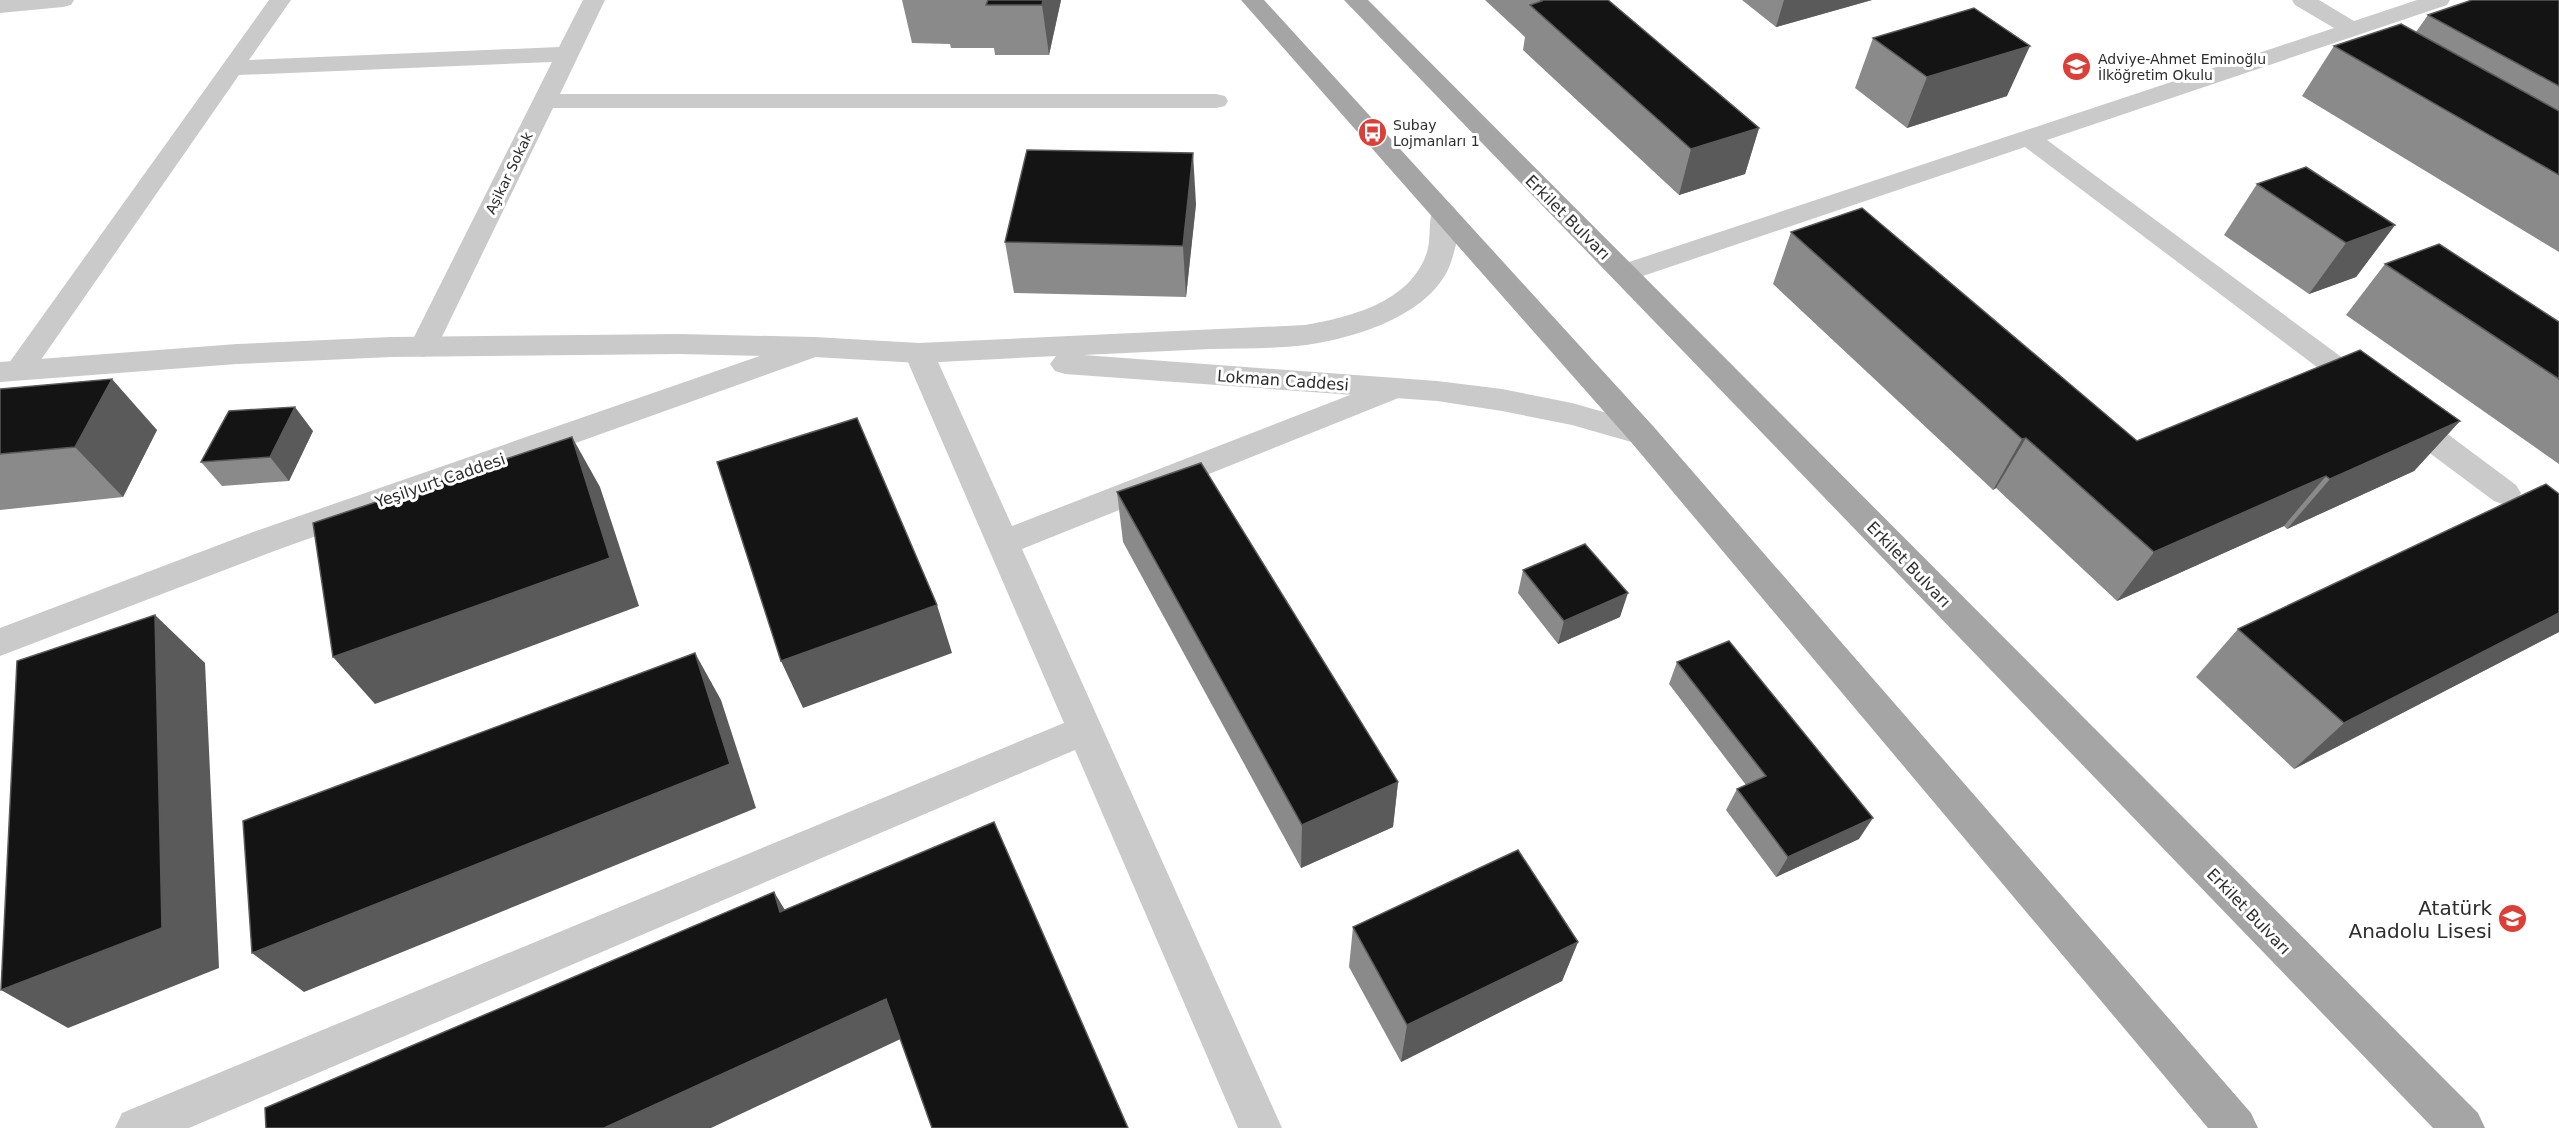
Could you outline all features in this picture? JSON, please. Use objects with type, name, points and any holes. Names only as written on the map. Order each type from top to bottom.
[{"type":"main road","points":[[1252,0],[1642,434],[2236,1128]]},
{"type":"main road","name":"Erkilet Bulvarı","points":[[1355,0],[2463,1128]]},
{"type":"street","points":[[0,6],[63,0]]},
{"type":"street","points":[[9,371],[233,68],[280,0]]},
{"type":"street","name":"Aşikar Sokak","points":[[423,347],[594,0]]},
{"type":"street","points":[[2303,0],[2352,29]]},
{"type":"street","points":[[1624,273],[2439,0]]},
{"type":"street","points":[[2326,38],[2356,56]]},
{"type":"street","points":[[233,68],[567,54]]},
{"type":"street","points":[[544,101],[1216,101]]},
{"type":"street","points":[[2028,138],[2505,493]]},
{"type":"street","points":[[9,371],[237,354],[423,347],[679,344],[814,347],[919,353],[1305,335],[1331,331],[1378,315],[1398,305],[1419,289],[1434,271],[1444,252],[1446,232],[1444,212]]},
{"type":"street","name":"Yeşilyurt Caddesi","points":[[0,642],[265,541],[814,347]]},
{"type":"street","points":[[919,353],[1260,1128]]},
{"type":"street","name":"Lokman Caddesi","points":[[919,353],[1396,388],[1502,400],[1572,414],[1642,434]]},
{"type":"street","points":[[1003,543],[1396,388]]},
{"type":"street","points":[[137,1128],[1085,730]]},
{"type":"building","points":[[988,0],[1043,0],[1042,5],[986,5]]},
{"type":"building","points":[[1541,0],[1608,0],[1759,128],[1691,149],[1530,5]]},
{"type":"building","points":[[2472,0],[2559,0],[2559,86],[2428,15]]},
{"type":"building","points":[[1974,8],[2030,46],[1927,77],[1873,38]]},
{"type":"building","points":[[2401,24],[2559,111],[2559,175],[2334,46]]},
{"type":"building","points":[[1027,150],[1193,153],[1183,246],[1005,242]]},
{"type":"building","points":[[2306,167],[2395,225],[2346,243],[2257,184]]},
{"type":"building","points":[[1862,208],[2137,441],[2360,350],[2460,421],[2330,479],[2326,476],[2154,552],[2026,438],[2022,439],[1791,232]]},
{"type":"building","points":[[2439,244],[2559,322],[2559,379],[2385,264]]},
{"type":"building","points":[[112,379],[75,447],[0,454],[0,389]]},
{"type":"building","points":[[295,407],[270,457],[201,462],[229,411]]},
{"type":"building","points":[[857,418],[937,605],[781,661],[717,462]]},
{"type":"building","points":[[572,437],[610,558],[333,657],[313,523]]},
{"type":"building","points":[[1201,463],[1398,782],[1302,825],[1117,492]]},
{"type":"building","points":[[2546,484],[2559,494],[2559,613],[2344,723],[2238,629]]},
{"type":"building","points":[[1585,544],[1628,593],[1564,621],[1523,570]]},
{"type":"building","points":[[155,615],[162,928],[1,990],[17,661]]},
{"type":"building","points":[[1729,641],[1873,818],[1788,857],[1737,789],[1766,776],[1677,662]]},
{"type":"building","points":[[695,653],[730,764],[252,953],[243,821]]},
{"type":"building","points":[[994,822],[1128,1128],[932,1128],[886,999],[604,1128],[266,1128],[265,1108],[774,892],[780,912]]},
{"type":"building","points":[[1518,850],[1578,942],[1407,1025],[1353,927]]},
{"type":"place","name":"Adviye-Ahmet Eminoğlu İlköğretim Okulu","points":[[2077,67]]},
{"type":"place","name":"Subay Lojmanları 1","points":[[1372,133]]},
{"type":"place","name":"Atatürk Anadolu Lisesi","points":[[2513,919]]}]
